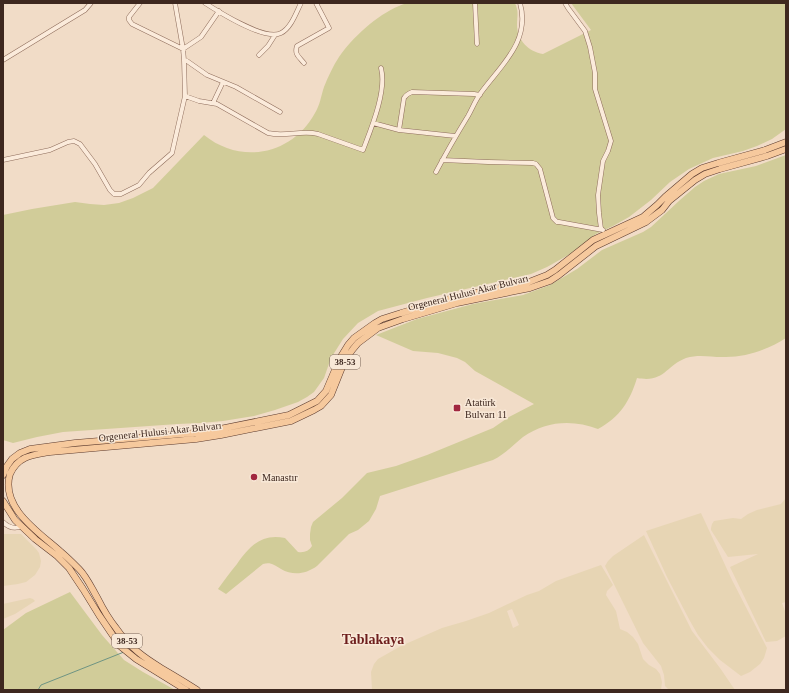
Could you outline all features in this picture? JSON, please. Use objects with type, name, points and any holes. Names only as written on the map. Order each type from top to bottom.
[{"type":"main road","name":"Orgeneral Hulusi Akar Bulvarı","points":[[3,475],[12,459],[20,453],[30,449],[75,443],[195,433],[289,415],[317,401],[326,391],[340,358],[348,345],[354,338],[382,319],[456,297],[529,282],[547,275],[556,270],[593,240],[643,217],[692,174],[702,168],[765,150],[786,142]]},
{"type":"main road","name":"Orgeneral Hulusi Akar Bulvarı","points":[[197,690],[147,659],[132,647],[108,617],[79,569],[20,516],[11,503],[7,491],[8,480],[12,469],[17,463],[32,455],[76,449],[196,439],[291,421],[321,406],[331,395],[345,360],[358,342],[378,328],[403,318],[457,303],[530,288],[550,281],[596,246],[646,222],[662,210],[669,201],[680,192],[705,174],[786,149]]},
{"type":"main road","name":"38-53","points":[[3,500],[15,520],[57,556],[74,574],[95,610],[120,646],[136,659],[186,690]]},
{"type":"street","points":[[3,60],[84,10],[91,3]]},
{"type":"street","points":[[140,3],[129,17],[130,22],[183,48]]},
{"type":"street","points":[[3,160],[50,150],[68,142],[74,142],[80,144],[114,194],[121,194],[139,185],[172,153],[185,96],[183,48],[175,3]]},
{"type":"street","points":[[205,3],[236,21],[268,34],[275,35],[281,33],[289,26],[301,3]]},
{"type":"street","points":[[304,62],[296,54],[297,46],[329,28],[316,3]]},
{"type":"street","points":[[475,3],[477,44]]},
{"type":"street","points":[[436,172],[455,136],[480,95],[508,59],[517,44],[521,27],[522,11],[520,3]]},
{"type":"street","points":[[565,3],[585,31],[595,73],[595,89],[610,142],[608,151],[603,161],[598,195],[601,229]]},
{"type":"street","points":[[183,48],[201,37],[219,11]]},
{"type":"street","points":[[259,55],[268,46],[275,35]]},
{"type":"street","points":[[184,60],[207,75],[236,87],[280,112]]},
{"type":"street","points":[[185,96],[199,101],[220,105],[268,133],[311,133],[363,150],[373,124],[383,86],[381,68]]},
{"type":"street","points":[[213,103],[223,82]]},
{"type":"street","points":[[399,130],[404,98],[409,93],[480,95]]},
{"type":"street","points":[[373,124],[399,130],[455,136]]},
{"type":"street","points":[[442,160],[536,164],[540,169],[553,218],[555,220],[601,229],[608,233]]},
{"type":"street","points":[[3,522],[12,528],[22,526]]},
{"type":"shaded area","points":[[407,3],[515,3],[519,36],[533,51],[543,54],[591,30],[571,3],[786,3],[786,129],[772,139],[757,146],[713,158],[689,169],[670,182],[651,200],[629,217],[596,234],[572,253],[547,267],[531,274],[378,311],[358,323],[343,339],[331,358],[324,378],[314,392],[298,402],[254,416],[223,421],[63,432],[13,443],[3,440],[3,215],[75,202],[104,205],[119,203],[133,198],[153,188],[204,135],[218,144],[234,150],[249,152],[265,151],[280,146],[293,138],[305,127],[315,113],[324,87],[333,68],[339,57],[351,42],[382,15]]},
{"type":"shaded area","points":[[786,155],[786,338],[763,350],[747,355],[731,357],[700,356],[686,358],[673,365],[659,376],[646,379],[637,378],[631,394],[623,408],[618,414],[598,429],[569,423],[559,423],[540,428],[523,437],[493,460],[380,496],[376,509],[369,521],[358,530],[349,534],[313,569],[299,573],[290,573],[274,565],[266,563],[226,594],[218,589],[246,552],[262,540],[277,537],[285,538],[298,552],[308,550],[312,546],[310,534],[313,522],[342,498],[367,473],[396,466],[427,455],[493,428],[509,417],[534,404],[475,371],[465,362],[457,358],[438,353],[413,351],[376,335],[417,319],[473,304],[523,295],[550,285],[577,269],[602,250],[651,227],[680,200],[704,181],[719,174],[756,166]]},
{"type":"shaded area","points":[[786,498],[786,602],[782,603],[786,614],[786,636],[777,641],[766,642],[730,567],[758,554],[728,557],[711,528],[714,521],[733,518],[741,519],[757,510],[781,504]]},
{"type":"shaded area","points":[[701,513],[732,580],[767,648],[764,658],[760,664],[750,672],[741,676],[720,660],[698,635],[667,577],[646,531]]},
{"type":"shaded area","points":[[3,534],[21,534],[39,553],[41,561],[40,567],[35,575],[26,582],[3,586]]},
{"type":"shaded area","points":[[644,535],[692,631],[735,690],[669,690],[665,686],[661,666],[643,643],[605,566],[613,556]]},
{"type":"shaded area","points":[[601,565],[613,585],[607,591],[606,595],[616,611],[620,629],[633,637],[638,644],[643,659],[660,674],[662,682],[661,690],[372,690],[371,672],[378,659],[401,646],[442,628],[489,613],[539,591],[556,581]],"holes":[[[512,609],[519,625],[513,628],[507,611]]]},
{"type":"shaded area","points":[[70,592],[102,635],[124,660],[175,690],[3,690],[3,630],[26,613]]},
{"type":"shaded area","points":[[30,598],[35,601],[15,614],[3,619],[3,604]]},
{"type":"waterway","points":[[38,690],[41,685],[124,652]]},
{"type":"place","name":"Atatürk Bulvarı 11","points":[[457,408]]},
{"type":"place","name":"Manastır","points":[[254,477]]},
{"type":"district","name":"Tablakaya","points":[[373,639]]}]
